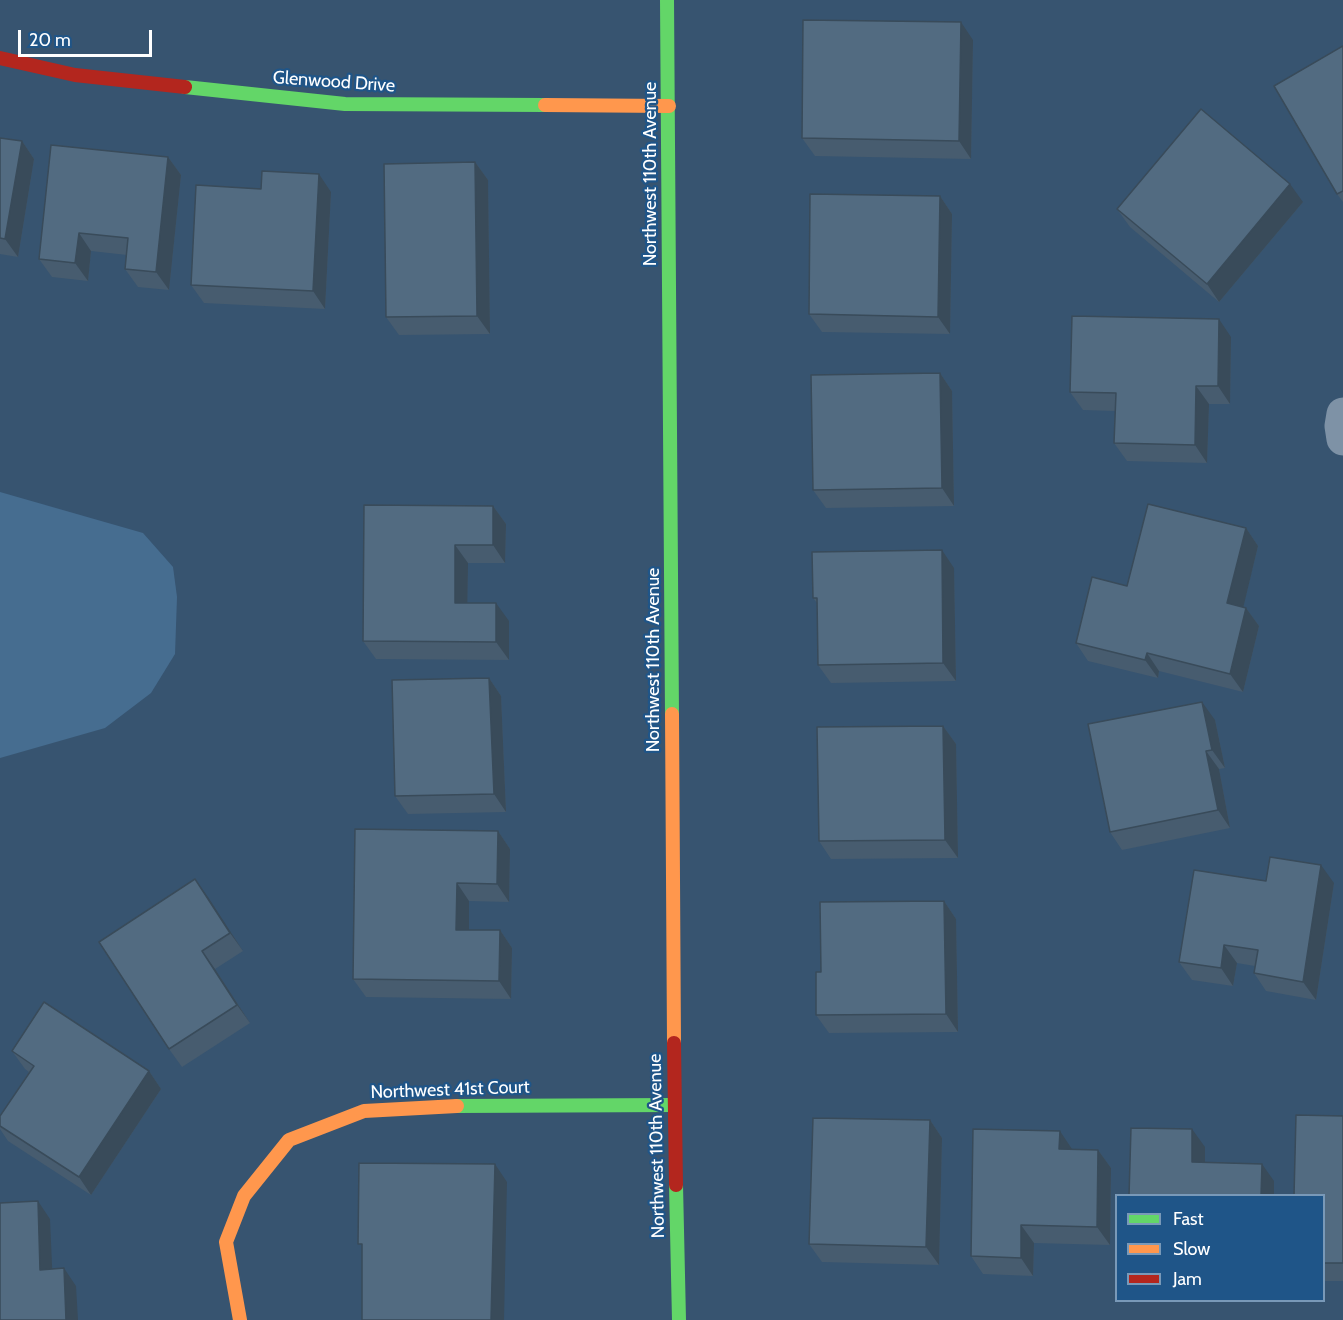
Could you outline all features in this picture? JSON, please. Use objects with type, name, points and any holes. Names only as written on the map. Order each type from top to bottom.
[{"type":"street","name":"Northwest 110th Avenue","points":[[668,0],[674,1105],[679,1320]]},
{"type":"street","name":"Glenwood Drive","points":[[0,58],[75,75],[345,104],[669,106]]},
{"type":"street","points":[[1343,414],[1341,426],[1343,439]]},
{"type":"street","name":"Northwest 41st Court","points":[[240,1320],[226,1242],[244,1196],[289,1140],[364,1111],[479,1105],[674,1105]]},
{"type":"water","points":[[0,492],[143,533],[173,567],[177,597],[175,654],[151,693],[105,728],[0,758]]},
{"type":"building","points":[[803,20],[961,22],[959,141],[802,138]]},
{"type":"building","points":[[1343,46],[1343,191],[1337,194],[1274,86]]},
{"type":"building","points":[[1201,109],[1290,184],[1207,284],[1117,209]]},
{"type":"building","points":[[0,138],[22,141],[5,239],[0,238]]},
{"type":"building","points":[[51,145],[168,157],[156,272],[125,269],[128,238],[79,233],[75,263],[39,259]]},
{"type":"building","points":[[475,162],[477,316],[386,317],[384,164]]},
{"type":"building","points":[[262,171],[319,174],[313,291],[191,285],[196,185],[261,189]]},
{"type":"building","points":[[810,194],[940,196],[938,317],[809,314]]},
{"type":"building","points":[[1072,316],[1219,319],[1218,386],[1196,386],[1195,445],[1114,443],[1116,393],[1070,392]]},
{"type":"building","points":[[940,373],[942,488],[813,490],[811,375]]},
{"type":"building","points":[[1148,504],[1246,528],[1227,603],[1246,608],[1230,674],[1147,653],[1145,660],[1076,643],[1092,577],[1127,586]]},
{"type":"building","points":[[364,505],[493,506],[493,545],[455,545],[455,603],[496,603],[496,642],[363,641]]},
{"type":"building","points":[[942,550],[943,663],[818,665],[817,598],[813,598],[812,552]]},
{"type":"building","points":[[489,678],[494,794],[395,796],[392,680]]},
{"type":"building","points":[[1202,702],[1212,750],[1206,751],[1218,810],[1110,832],[1088,724]]},
{"type":"building","points":[[943,726],[945,840],[819,841],[817,727]]},
{"type":"building","points":[[355,829],[498,831],[497,884],[457,883],[456,930],[500,930],[499,981],[353,979]]},
{"type":"building","points":[[1270,857],[1321,865],[1303,982],[1254,973],[1258,950],[1224,945],[1221,968],[1179,962],[1194,870],[1266,881]]},
{"type":"building","points":[[195,879],[230,933],[202,951],[237,1005],[169,1049],[99,942]]},
{"type":"building","points":[[944,901],[946,1014],[816,1015],[816,972],[821,972],[820,902]]},
{"type":"building","points":[[44,1002],[149,1071],[79,1177],[0,1126],[0,1116],[34,1066],[12,1051]]},
{"type":"building","points":[[1296,1115],[1343,1116],[1343,1263],[1325,1263],[1325,1194],[1294,1194]]},
{"type":"building","points":[[813,1118],[930,1120],[926,1247],[809,1244]]},
{"type":"building","points":[[1131,1128],[1192,1129],[1192,1162],[1262,1164],[1261,1194],[1129,1194]]},
{"type":"building","points":[[973,1129],[1060,1131],[1059,1149],[1098,1150],[1097,1227],[1021,1225],[1021,1258],[971,1256]]},
{"type":"building","points":[[359,1163],[495,1164],[491,1320],[362,1320],[362,1244],[358,1244]]},
{"type":"building","points":[[38,1201],[40,1270],[64,1268],[66,1320],[0,1320],[0,1203]]},
{"type":"traffic: fast","points":[[667,0],[672,714]]},
{"type":"traffic: fast","points":[[185,87],[345,104],[545,105]]},
{"type":"traffic: fast","points":[[457,1106],[674,1105]]},
{"type":"traffic: fast","points":[[676,1185],[679,1320]]},
{"type":"traffic: slow","points":[[545,105],[669,106]]},
{"type":"traffic: slow","points":[[672,714],[674,1043]]},
{"type":"traffic: slow","points":[[240,1320],[226,1242],[244,1196],[289,1140],[364,1111],[457,1106]]},
{"type":"traffic: jam","points":[[0,58],[75,75],[185,87]]},
{"type":"traffic: jam","points":[[674,1043],[676,1185]]}]
